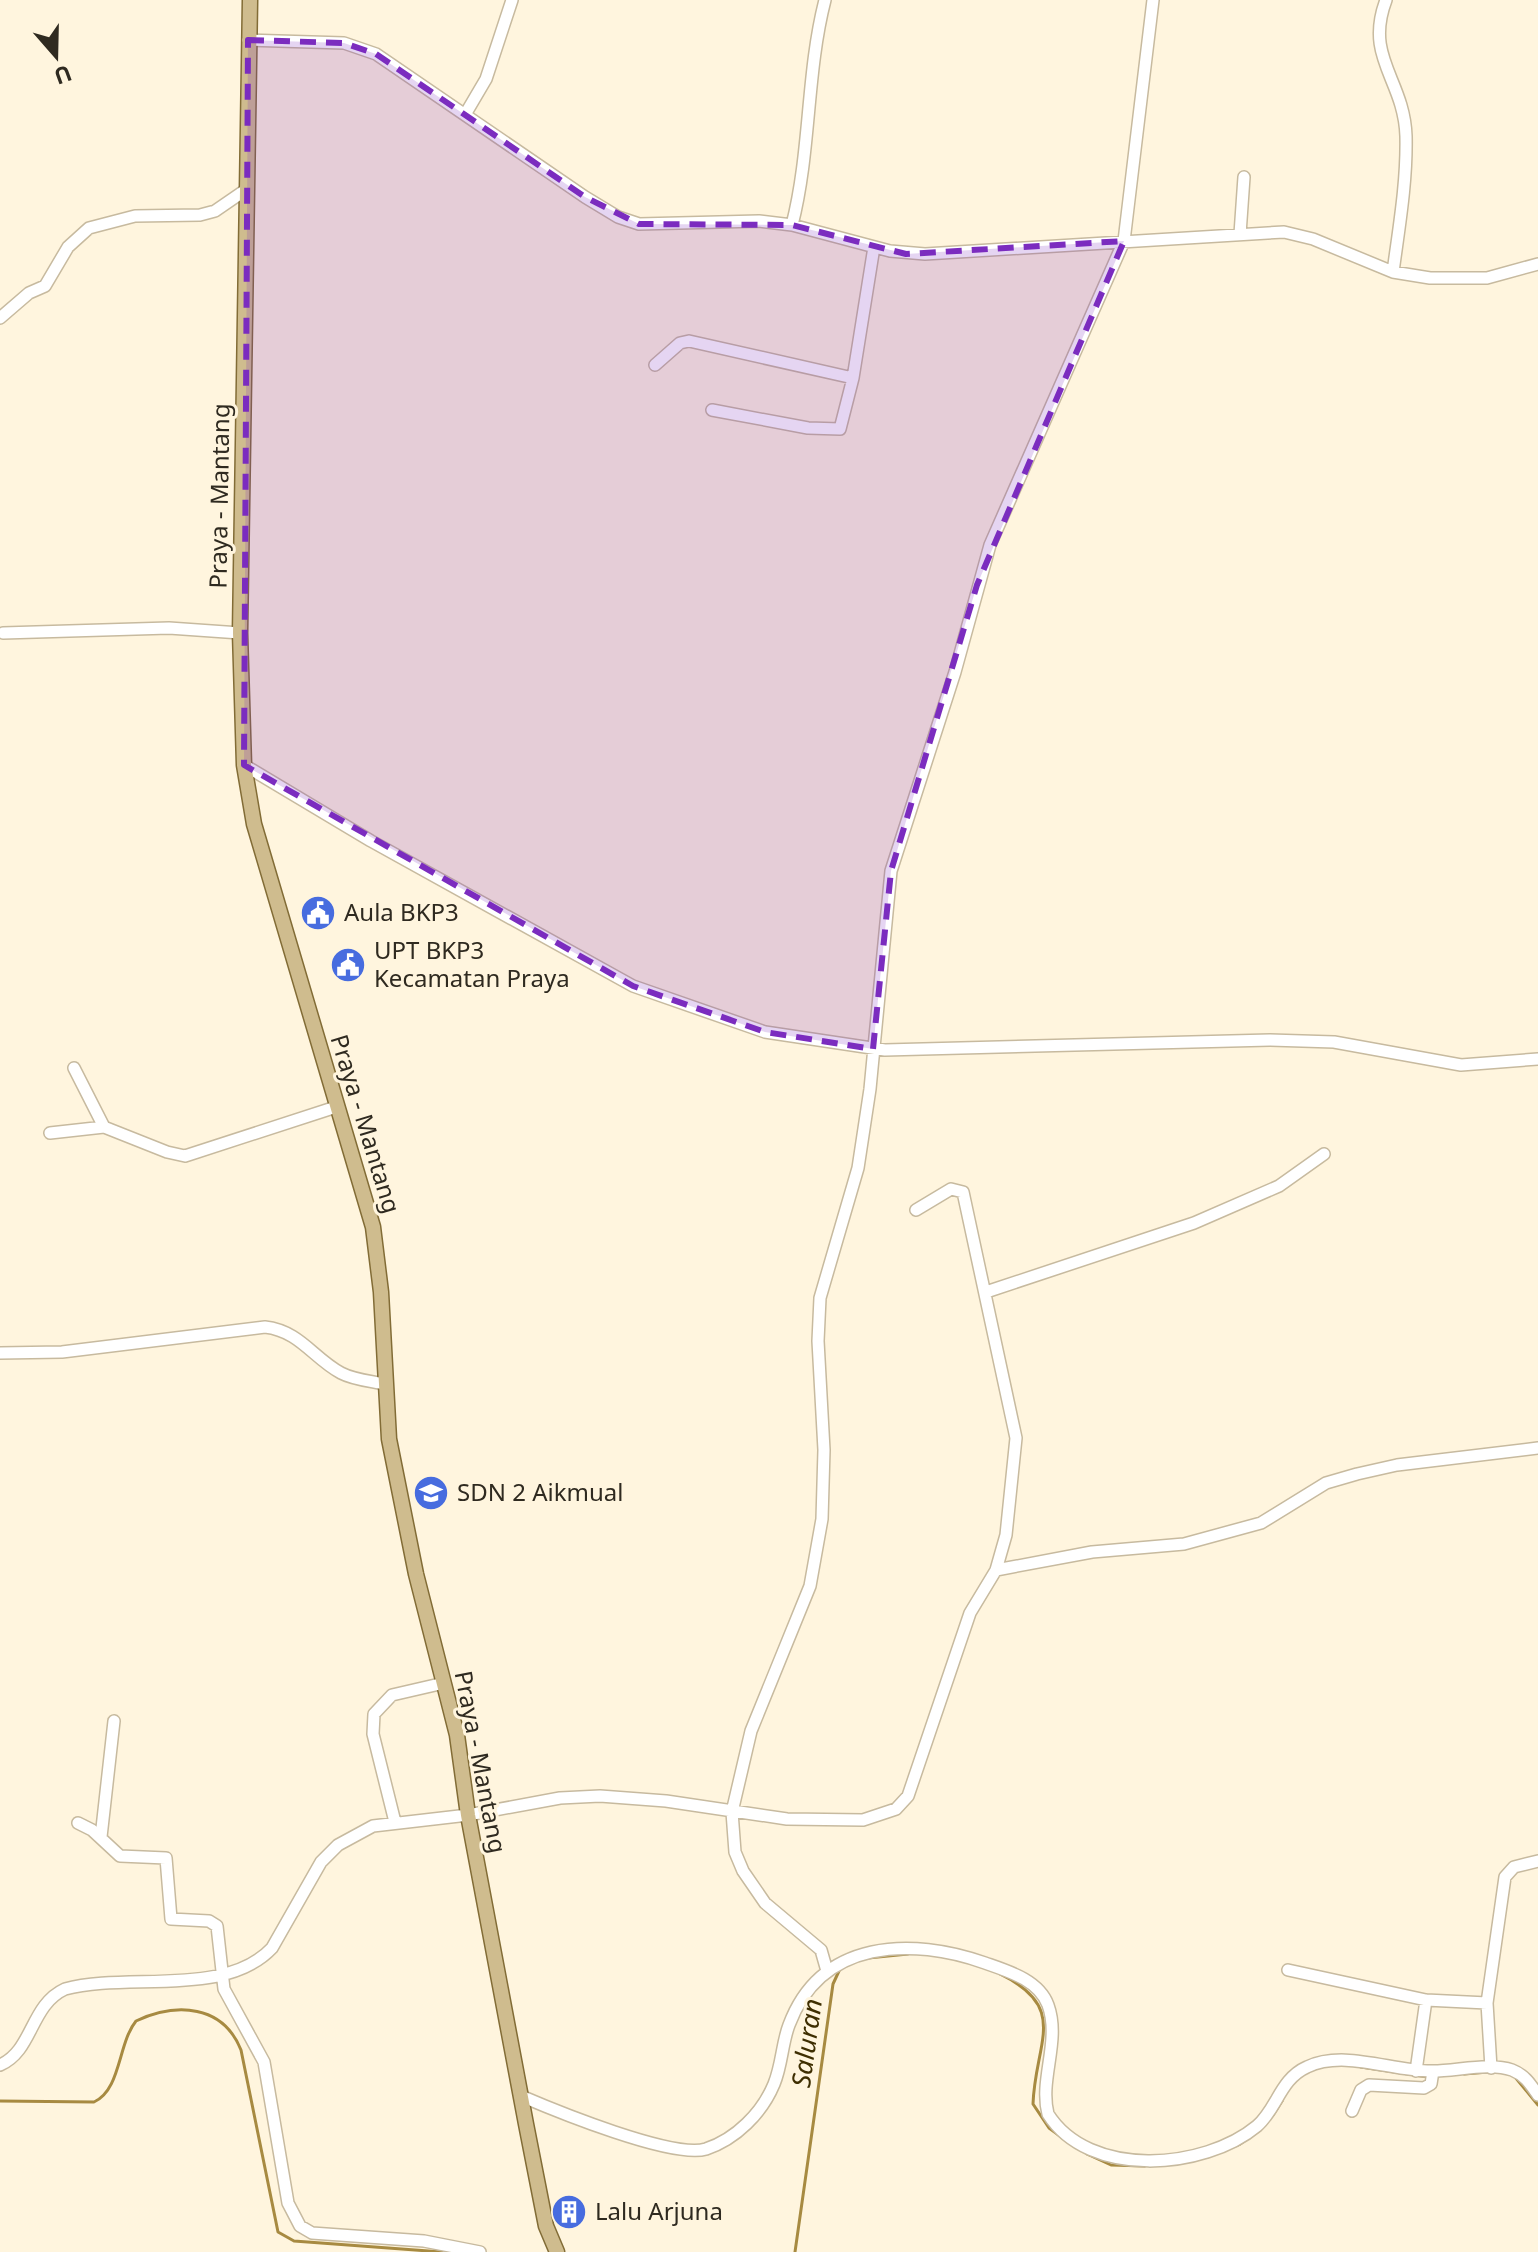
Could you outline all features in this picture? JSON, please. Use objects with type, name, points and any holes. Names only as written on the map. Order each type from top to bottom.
[{"type":"main road","name":"Praya - Mantang","points":[[250,0],[240,633],[244,765],[254,824],[373,1227],[381,1292],[389,1439],[416,1574],[457,1735],[468,1815],[526,2124],[546,2226],[557,2252]]},
{"type":"street","points":[[466,113],[486,79],[512,0]]},
{"type":"street","points":[[792,225],[805,167],[813,53],[825,0]]},
{"type":"street","points":[[827,1971],[821,1950],[765,1903],[743,1871],[735,1852],[732,1812],[751,1731],[810,1586],[822,1505],[820,1298],[858,1168],[891,871],[955,672],[980,576],[1038,432],[1124,241],[1153,0]]},
{"type":"street","points":[[1386,0],[1378,23],[1379,43],[1398,90],[1406,134],[1403,195],[1393,272]]},
{"type":"street","points":[[248,40],[353,44],[393,63],[585,197],[634,222],[759,221],[792,225],[874,247],[925,254],[1240,234],[1296,234],[1393,272],[1474,279],[1538,264]]},
{"type":"street","points":[[1240,234],[1244,177]]},
{"type":"street","points":[[0,318],[29,293],[45,286],[68,247],[89,228],[135,216],[200,215],[215,211],[247,189]]},
{"type":"street","points":[[712,410],[808,428],[839,430],[845,419],[853,378],[874,247]]},
{"type":"street","points":[[655,365],[680,343],[689,341],[853,378]]},
{"type":"street","points":[[3,633],[169,628],[240,633]]},
{"type":"street","points":[[244,765],[345,826],[633,986],[765,1032],[873,1049],[969,1050],[1270,1040],[1334,1042],[1461,1065],[1538,1059]]},
{"type":"street","points":[[74,1068],[104,1127]]},
{"type":"street","points":[[50,1133],[104,1127],[185,1156],[336,1107]]},
{"type":"street","points":[[986,1292],[1194,1223],[1279,1186],[1324,1154]]},
{"type":"street","points":[[0,2065],[19,2051],[46,2001],[65,1989],[220,1974],[261,1959],[272,1948],[321,1862],[338,1845],[373,1826],[468,1815],[560,1798],[600,1796],[666,1801],[787,1819],[863,1820],[896,1809],[908,1796],[970,1613],[996,1570],[1006,1535],[1016,1438],[963,1192],[951,1189],[916,1210]]},
{"type":"street","points":[[0,1353],[62,1352],[265,1327],[282,1329],[296,1336],[340,1373],[385,1384]]},
{"type":"street","points":[[996,1570],[1092,1552],[1198,1541],[1261,1523],[1326,1483],[1357,1474],[1397,1465],[1538,1448]]},
{"type":"street","points":[[395,1822],[373,1734],[374,1714],[392,1695],[444,1683]]},
{"type":"street","points":[[101,1837],[114,1721]]},
{"type":"street","points":[[78,1823],[101,1837],[120,1856],[166,1858],[170,1916],[175,1921],[214,1922],[220,1974],[231,2005],[256,2043],[264,2062],[288,2203],[300,2226],[312,2233],[424,2241],[480,2252]]},
{"type":"street","points":[[1491,2068],[1487,2003],[1505,1877],[1514,1867],[1538,1861]]},
{"type":"street","points":[[522,2102],[671,2149],[704,2149],[727,2139],[752,2119],[774,2084],[789,2026],[827,1971],[850,1958],[877,1950],[951,1951],[1027,1979],[1043,1997],[1051,2021],[1048,2114],[1068,2135],[1105,2157],[1120,2161],[1193,2156],[1228,2145],[1266,2117],[1295,2074],[1318,2063],[1356,2062],[1416,2071],[1432,2077]]},
{"type":"street","points":[[1288,1970],[1426,2000],[1487,2003]]},
{"type":"street","points":[[1416,2071],[1426,2000]]},
{"type":"street","points":[[1352,2111],[1361,2090],[1369,2085],[1412,2089],[1432,2077],[1491,2068],[1520,2074],[1538,2095]]},
{"type":"highlighted area","points":[[248,40],[344,43],[376,54],[585,197],[639,224],[792,225],[906,254],[1124,241],[977,585],[891,871],[873,1049],[765,1032],[633,986],[244,765]]},
{"type":"waterway","name":"Saluran","points":[[868,1958],[908,1954]]},
{"type":"waterway","name":"Saluran","points":[[795,2252],[833,1984],[839,1971]]},
{"type":"waterway","name":"Saluran","points":[[1000,1974],[1022,1987],[1035,2000],[1042,2014],[1044,2028],[1033,2104],[1049,2128],[1064,2139]]},
{"type":"waterway","name":"Saluran","points":[[0,2101],[94,2102],[109,2087],[136,2021],[167,2011],[182,2010],[211,2016],[233,2035],[241,2050],[278,2232],[294,2241],[442,2252]]},
{"type":"waterway","name":"Saluran","points":[[1361,2067],[1428,2077]]},
{"type":"waterway","name":"Saluran","points":[[1464,2074],[1488,2072]]},
{"type":"waterway","name":"Saluran","points":[[1515,2077],[1538,2105]]},
{"type":"waterway","name":"Saluran","points":[[1273,2115],[1282,2101]]},
{"type":"waterway","name":"Saluran","points":[[1207,2157],[1240,2144],[1260,2130]]},
{"type":"waterway","name":"Saluran","points":[[1087,2154],[1111,2165],[1145,2166]]},
{"type":"place","name":"Aula BKP3","points":[[318,913]]},
{"type":"place","name":"UPT BKP3 Kecamatan Praya","points":[[348,965]]},
{"type":"place","name":"SDN 2 Aikmual","points":[[431,1493]]},
{"type":"place","name":"Lalu Arjuna","points":[[569,2212]]}]
